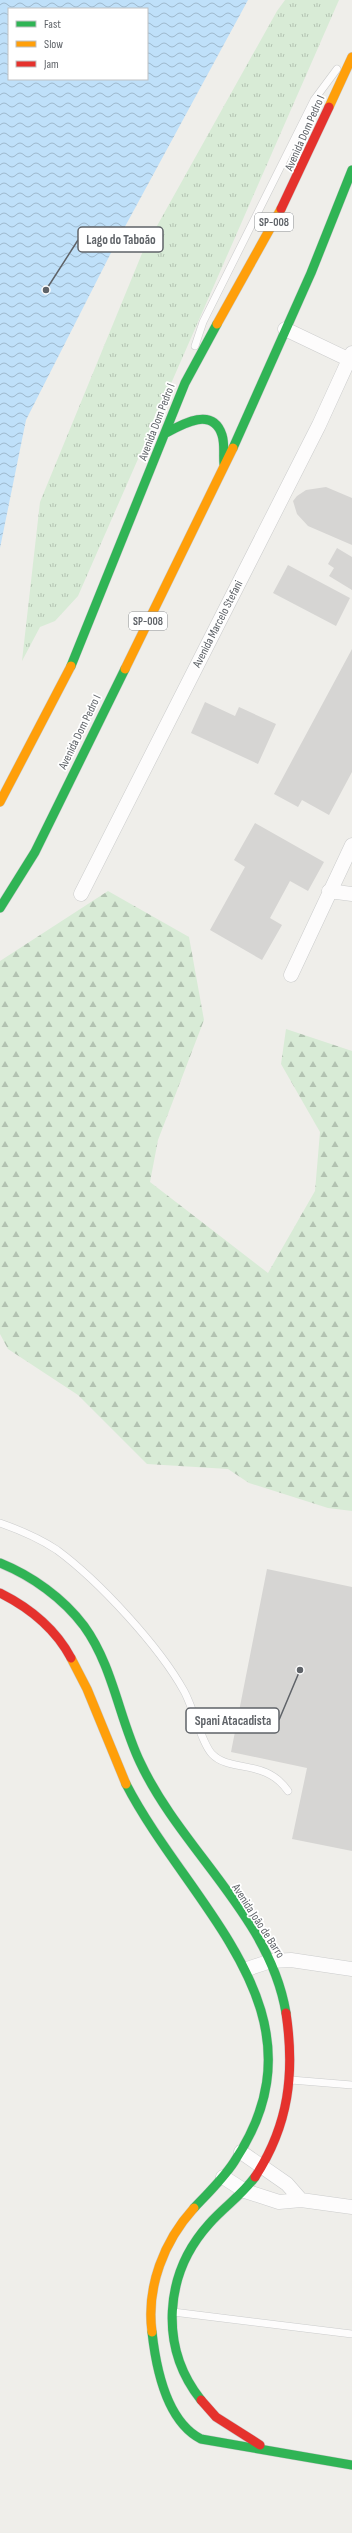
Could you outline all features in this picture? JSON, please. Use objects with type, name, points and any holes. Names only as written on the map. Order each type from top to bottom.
[{"type":"street","name":"Avenida Dom Pedro I","points":[[0,802],[79,652],[185,383],[294,186],[352,57]]},
{"type":"street","name":"Avenida Dom Pedro I","points":[[0,908],[35,852],[224,467],[311,273],[352,170]]},
{"type":"street","points":[[285,329],[351,358]]},
{"type":"street","name":"Avenida Marcelo Stefani","points":[[81,894],[319,426],[351,358]]},
{"type":"street","points":[[166,432],[191,420],[203,418],[216,424],[222,435],[224,467]]},
{"type":"street","points":[[291,975],[352,845]]},
{"type":"street","points":[[330,891],[352,894]]},
{"type":"street","name":"Avenida João de Barro","points":[[0,1563],[44,1588],[73,1614],[89,1634],[110,1674],[144,1769],[162,1802],[271,1961],[286,2005],[290,2042],[291,2080],[283,2122],[263,2165],[245,2190],[204,2229],[186,2257],[175,2291],[171,2312],[177,2352],[187,2378],[207,2408],[216,2417],[268,2451]]},
{"type":"street","points":[[0,1593],[41,1619],[59,1638],[78,1669],[124,1781],[146,1819],[247,1969],[264,2016],[269,2050],[266,2084],[258,2119],[241,2152],[223,2177],[196,2206],[173,2236],[159,2265],[152,2294],[150,2328],[156,2364],[179,2422],[188,2432],[201,2438],[352,2465]]},
{"type":"street","points":[[247,1969],[271,1961],[291,1960],[352,1969]]},
{"type":"street","points":[[241,2152],[263,2165],[287,2184],[301,2200]]},
{"type":"street","points":[[223,2177],[245,2190],[279,2202],[301,2200],[352,2207]]},
{"type":"street","points":[[201,2438],[216,2417]]},
{"type":"lane","points":[[185,383],[204,322],[314,100],[352,50]]},
{"type":"lane","points":[[0,1523],[27,1532],[57,1550],[112,1600],[171,1670],[184,1692],[206,1747],[212,1755],[222,1761],[264,1771],[280,1780],[288,1791]]},
{"type":"lane","points":[[291,2080],[352,2085]]},
{"type":"lane","points":[[171,2312],[352,2334]]},
{"type":"green space","points":[[285,0],[339,0],[78,596],[55,621],[40,627],[22,661],[40,502],[143,251],[277,11]]},
{"type":"green space","points":[[108,891],[189,937],[204,1020],[158,1140],[150,1182],[268,1273],[315,1191],[320,1132],[281,1064],[286,1029],[352,1051],[352,1511],[328,1508],[249,1483],[228,1469],[147,1464],[78,1395],[8,1349],[0,1334],[0,961]]},
{"type":"water","points":[[0,0],[248,0],[115,245],[26,420],[0,548]]},
{"type":"building","points":[[326,487],[352,498],[352,545],[308,526],[297,514],[293,501],[297,496],[306,490]]},
{"type":"building","points":[[337,548],[352,557],[352,590],[329,576],[334,568],[328,564]]},
{"type":"building","points":[[288,565],[350,598],[336,626],[273,593]]},
{"type":"building","points":[[352,649],[352,772],[329,815],[302,800],[298,807],[274,794]]},
{"type":"building","points":[[205,702],[235,716],[239,707],[276,724],[258,764],[191,733]]},
{"type":"building","points":[[255,823],[324,862],[308,891],[290,881],[270,918],[282,925],[262,960],[210,930],[245,867],[234,860]]},
{"type":"building","points":[[267,1569],[352,1587],[352,1851],[292,1839],[307,1768],[231,1752]]},
{"type":"traffic: fast","points":[[233,448],[311,273],[352,170]]},
{"type":"traffic: fast","points":[[71,666],[185,383],[217,324]]},
{"type":"traffic: fast","points":[[166,433],[189,422],[205,419],[212,421],[218,426],[222,435],[224,464]]},
{"type":"traffic: fast","points":[[0,908],[35,852],[125,669]]},
{"type":"traffic: fast","points":[[0,1563],[24,1574],[57,1597],[84,1626],[102,1658],[126,1728],[140,1762],[157,1794],[178,1825],[244,1914],[262,1945],[277,1978],[286,2013]]},
{"type":"traffic: fast","points":[[126,1784],[153,1830],[215,1919],[242,1964],[261,2010],[268,2058],[261,2108],[230,2168],[194,2208]]},
{"type":"traffic: fast","points":[[201,2400],[187,2379],[178,2357],[173,2334],[172,2311],[176,2288],[183,2265],[194,2244],[209,2224],[244,2190],[255,2177]]},
{"type":"traffic: fast","points":[[152,2332],[160,2377],[171,2407],[179,2420],[189,2431],[201,2439],[352,2465]]},
{"type":"traffic: slow","points":[[329,107],[352,57]]},
{"type":"traffic: slow","points":[[217,324],[281,209]]},
{"type":"traffic: slow","points":[[125,669],[233,448]]},
{"type":"traffic: slow","points":[[0,802],[71,666]]},
{"type":"traffic: slow","points":[[71,1658],[87,1689],[126,1784]]},
{"type":"traffic: slow","points":[[152,2332],[152,2298],[160,2266],[174,2235],[194,2208]]},
{"type":"traffic: jam","points":[[281,209],[329,107]]},
{"type":"traffic: jam","points":[[0,1593],[22,1605],[41,1620],[65,1647],[71,1658]]},
{"type":"traffic: jam","points":[[255,2177],[275,2138],[287,2098],[290,2057],[286,2013]]},
{"type":"traffic: jam","points":[[201,2400],[216,2417],[260,2445]]},
{"type":"place","name":"Lago do Taboão","points":[[46,290]]},
{"type":"place","name":"Spani Atacadista","points":[[300,1670]]}]
